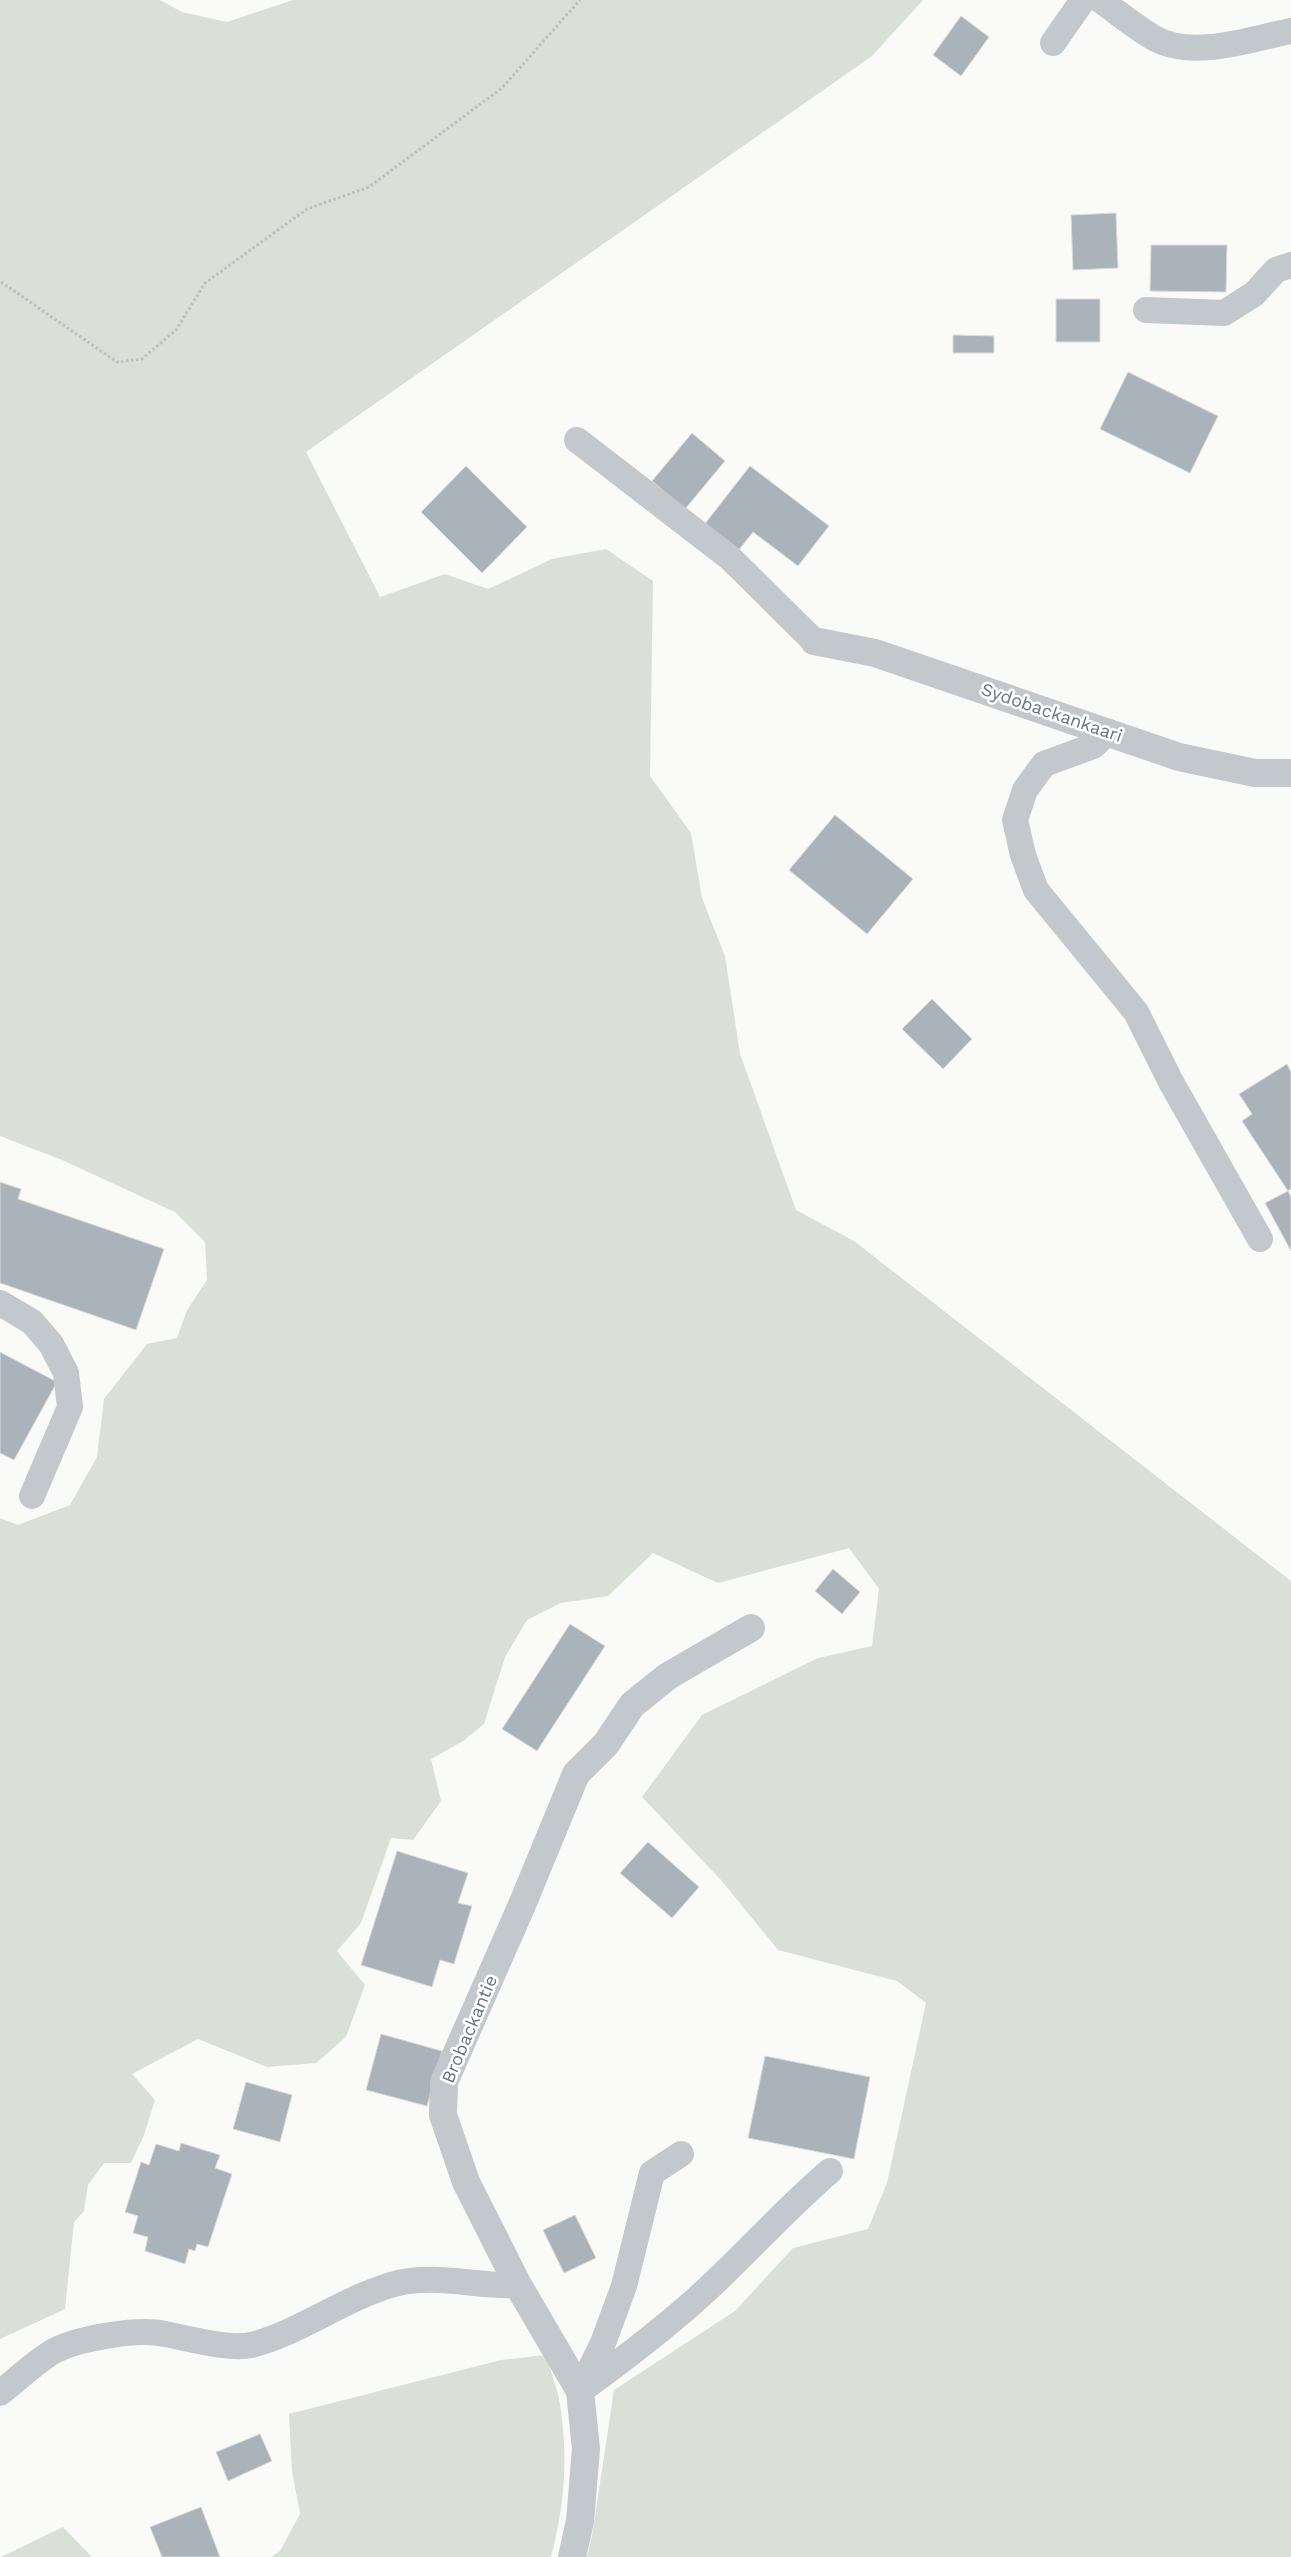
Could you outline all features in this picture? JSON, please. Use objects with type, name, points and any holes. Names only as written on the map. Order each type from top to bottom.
[{"type":"street","name":"Sydobackankaari","points":[[814,641],[875,653],[1179,757],[1255,772],[1291,773]]},
{"type":"street","name":"Brobackantie","points":[[572,2557],[580,2521],[586,2449],[580,2391],[518,2285],[466,2182],[443,2115],[444,2082],[522,1905],[576,1774],[606,1744],[632,1705],[668,1676],[751,1628]]},
{"type":"lane","points":[[1053,43],[1083,0]]},
{"type":"lane","points":[[1100,0],[1155,39],[1187,47],[1218,45],[1291,31]]},
{"type":"lane","points":[[1146,310],[1224,312],[1254,294],[1276,270],[1291,265]]},
{"type":"lane","points":[[577,440],[730,558],[814,641]]},
{"type":"lane","points":[[1109,732],[1092,746],[1044,764],[1025,790],[1015,820],[1023,855],[1036,890],[1136,1012],[1171,1082],[1260,1239]]},
{"type":"lane","points":[[0,1303],[32,1322],[51,1344],[66,1373],[70,1407],[32,1496]]},
{"type":"lane","points":[[580,2391],[602,2343],[624,2286],[652,2172],[681,2154]]},
{"type":"lane","points":[[580,2391],[638,2349],[705,2291],[772,2227],[798,2198],[830,2171]]},
{"type":"lane","points":[[0,2393],[54,2351],[98,2336],[158,2332],[210,2343],[250,2346],[366,2294],[398,2283],[440,2279],[496,2286],[518,2285]]},
{"type":"path","points":[[0,282],[117,362],[142,359],[176,330],[205,283],[307,209],[369,187],[502,88],[580,0]]},
{"type":"shaded area","points":[[0,0],[160,0],[182,12],[227,22],[293,0],[923,0],[872,56],[306,452],[380,597],[445,574],[488,589],[552,559],[606,549],[653,581],[650,776],[691,833],[702,898],[725,956],[740,1054],[796,1210],[854,1241],[1291,1581],[1291,2557],[587,2557],[592,2536],[614,2390],[735,2311],[793,2248],[868,2229],[887,2183],[926,2003],[897,1981],[778,1950],[721,1880],[642,1797],[702,1715],[818,1658],[872,1646],[879,1589],[849,1548],[718,1583],[653,1553],[608,1596],[561,1603],[527,1620],[505,1657],[484,1724],[463,1741],[431,1759],[441,1801],[413,1840],[391,1838],[361,1923],[337,1951],[365,1985],[346,2037],[316,2063],[267,2067],[198,2039],[132,2074],[155,2100],[144,2135],[131,2163],[104,2163],[88,2185],[84,2211],[74,2222],[65,2309],[0,2339],[0,1518],[18,1525],[70,1505],[97,1457],[104,1399],[147,1344],[177,1338],[187,1310],[207,1280],[205,1242],[175,1212],[62,1160],[0,1136]]},
{"type":"shaded area","points":[[546,2355],[560,2404],[564,2449],[562,2503],[551,2557],[271,2557],[280,2551],[300,2514],[292,2471],[289,2414],[501,2360]]},
{"type":"shaded area","points":[[63,2527],[92,2557],[1,2557]]},
{"type":"building","points":[[961,16],[989,37],[961,76],[933,55]]},
{"type":"building","points":[[1116,213],[1118,268],[1073,270],[1071,215]]},
{"type":"building","points":[[1151,245],[1227,245],[1226,292],[1150,291]]},
{"type":"building","points":[[1056,299],[1100,299],[1100,342],[1056,342]]},
{"type":"building","points":[[953,335],[994,336],[994,353],[953,353]]},
{"type":"building","points":[[1128,372],[1218,416],[1190,473],[1100,429]]},
{"type":"building","points":[[692,433],[725,461],[685,509],[652,481]]},
{"type":"building","points":[[466,466],[527,527],[482,573],[421,512]]},
{"type":"building","points":[[750,466],[829,526],[798,566],[753,532],[738,551],[704,525]]},
{"type":"building","points":[[835,815],[913,879],[867,934],[789,870]]},
{"type":"building","points":[[932,999],[972,1039],[943,1069],[902,1029]]},
{"type":"building","points":[[1287,1064],[1291,1072],[1291,1189],[1288,1191],[1242,1121],[1252,1114],[1239,1094]]},
{"type":"building","points":[[0,1182],[21,1189],[18,1199],[164,1249],[136,1330],[0,1283]]},
{"type":"building","points":[[1288,1191],[1291,1197],[1291,1251],[1265,1203]]},
{"type":"building","points":[[0,1352],[57,1382],[14,1460],[0,1453]]},
{"type":"building","points":[[833,1569],[860,1592],[842,1614],[815,1591]]},
{"type":"building","points":[[570,1624],[605,1646],[537,1751],[502,1729]]},
{"type":"building","points":[[648,1842],[699,1887],[672,1918],[620,1873]]},
{"type":"building","points":[[397,1851],[468,1873],[458,1903],[472,1906],[454,1964],[440,1960],[432,1987],[361,1965]]},
{"type":"building","points":[[381,2034],[442,2051],[427,2106],[366,2090]]},
{"type":"building","points":[[765,2056],[870,2077],[854,2159],[748,2138]]},
{"type":"building","points":[[246,2082],[292,2095],[280,2142],[233,2129]]},
{"type":"building","points":[[181,2143],[220,2155],[215,2168],[232,2174],[208,2247],[197,2244],[195,2251],[189,2249],[185,2264],[145,2251],[148,2237],[133,2233],[138,2216],[125,2212],[141,2162],[149,2165],[156,2144],[179,2151]]},
{"type":"building","points":[[575,2215],[596,2258],[564,2273],[543,2230]]},
{"type":"building","points":[[260,2434],[272,2461],[228,2481],[216,2452]]},
{"type":"building","points":[[201,2507],[220,2557],[162,2557],[150,2527]]}]
